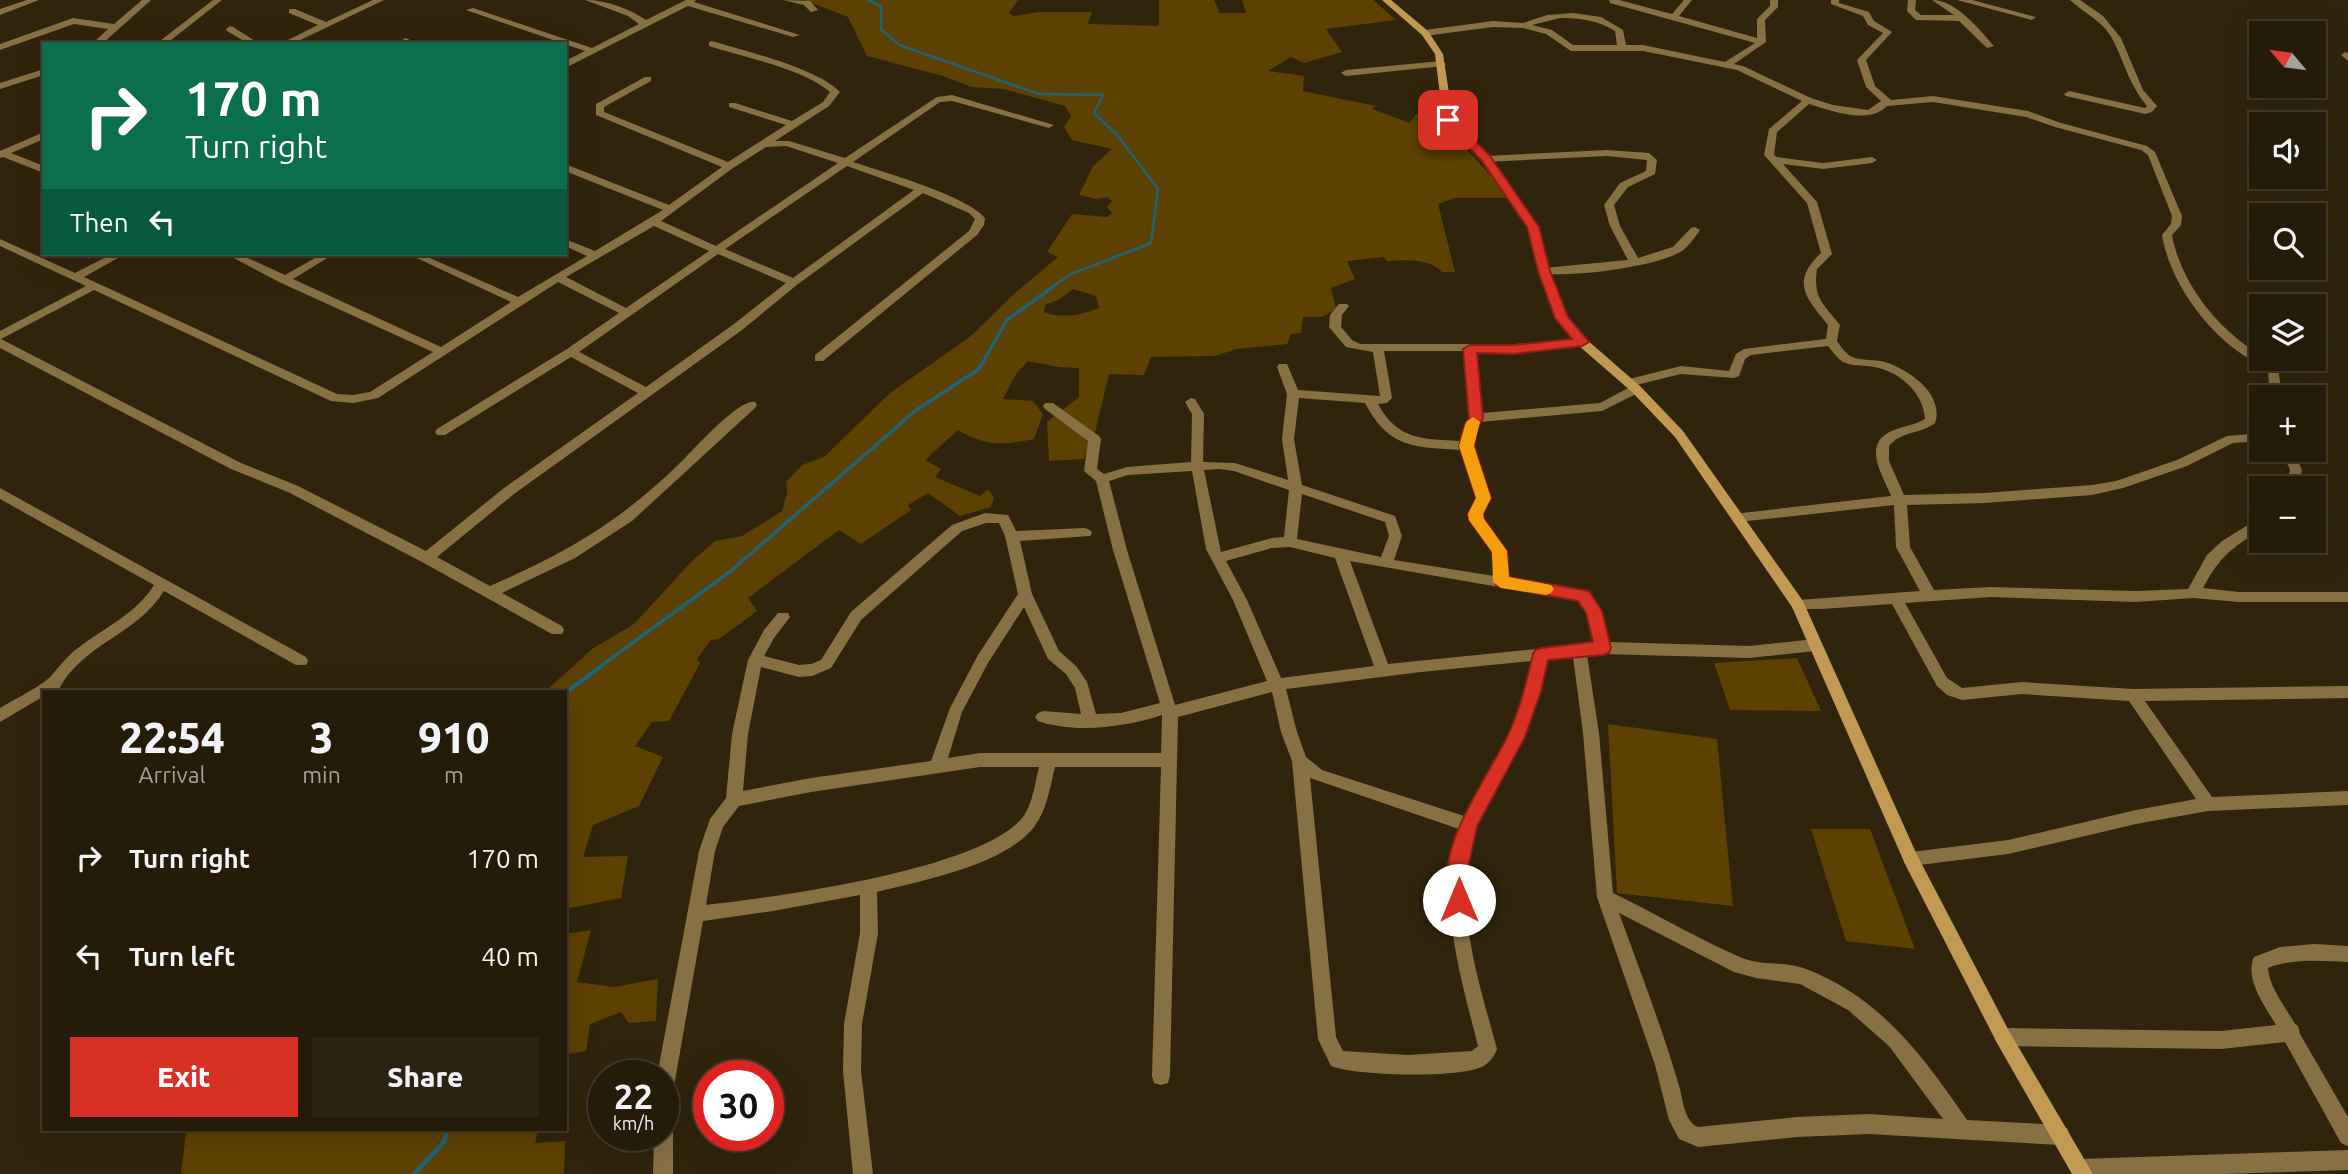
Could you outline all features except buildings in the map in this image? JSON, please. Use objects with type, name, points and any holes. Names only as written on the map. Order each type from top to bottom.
[{"type":"street","points":[[0,12],[35,0]]},
{"type":"street","points":[[98,42],[148,0]]},
{"type":"street","points":[[163,42],[218,0]]},
{"type":"street","points":[[288,42],[354,15],[380,0]]},
{"type":"street","points":[[589,0],[631,14],[645,24]]},
{"type":"street","points":[[787,0],[807,3],[814,10]]},
{"type":"street","points":[[1674,17],[1688,0]]},
{"type":"street","points":[[1762,42],[1761,17],[1774,7],[1774,0]]},
{"type":"street","points":[[1835,0],[1835,4],[1866,14],[1871,23],[1888,33],[1861,60],[1871,87],[1888,102]]},
{"type":"street","points":[[1912,0],[1912,11],[1919,18],[1962,18]]},
{"type":"street","points":[[1936,0],[1962,18],[1990,46]]},
{"type":"street","points":[[1961,0],[2032,17]]},
{"type":"street","points":[[2069,94],[2145,111],[2152,106],[2139,91],[2118,40],[2100,18],[2074,0]]},
{"type":"street","points":[[567,64],[690,1],[796,35]]},
{"type":"street","points":[[1523,26],[1536,20],[1587,14],[1614,1],[1762,42]]},
{"type":"street","points":[[1391,2],[1424,33],[1439,54],[1448,120],[1486,159],[1533,227],[1544,271],[1562,318],[1582,342],[1633,386],[1679,434],[1798,606],[1911,859],[2003,1037],[2081,1171],[2348,1160]]},
{"type":"street","points":[[470,10],[566,42]]},
{"type":"street","points":[[292,11],[326,25]]},
{"type":"street","points":[[1587,14],[1619,30],[1622,47]]},
{"type":"street","points":[[0,47],[73,21],[114,27]]},
{"type":"street","points":[[1424,33],[1493,24],[1523,26],[1549,32],[1571,48],[1622,47],[1665,51],[1752,71],[1808,100],[1832,108],[1868,113],[1888,102],[1933,99],[2028,114],[2057,125],[2120,139],[2149,151],[2177,216],[2176,225],[2167,235],[2175,268],[2187,287],[2227,335],[2274,370],[2275,385]]},
{"type":"street","points":[[230,29],[253,42]]},
{"type":"street","points":[[567,42],[593,51]]},
{"type":"street","points":[[1727,65],[1739,60],[1762,42]]},
{"type":"street","points":[[0,242],[335,398],[353,399],[380,393],[558,276],[653,222],[729,166],[831,99],[835,92],[831,87],[801,74],[712,44]]},
{"type":"street","points":[[1346,73],[1441,64]]},
{"type":"street","points":[[0,86],[42,73]]},
{"type":"street","points":[[648,79],[599,107],[598,113],[729,166]]},
{"type":"street","points":[[441,432],[571,352],[944,97],[1049,125]]},
{"type":"street","points":[[1808,100],[1772,131],[1769,155],[1815,209],[1827,254],[1812,268],[1811,293],[1816,308],[1834,325],[1831,342]]},
{"type":"street","points":[[732,106],[793,125]]},
{"type":"street","points":[[2,155],[42,136]]},
{"type":"street","points":[[765,144],[786,142],[848,163],[922,189],[973,211],[980,218],[973,233],[819,358]]},
{"type":"street","points":[[1486,159],[1607,153],[1649,156],[1652,160],[1651,172],[1624,185],[1609,205],[1615,226],[1634,261]]},
{"type":"street","points":[[2,155],[42,169]]},
{"type":"street","points":[[1773,160],[1823,166],[1872,160]]},
{"type":"street","points":[[567,168],[668,209]]},
{"type":"street","points":[[427,558],[509,491],[738,327],[794,282],[922,189]]},
{"type":"street","points":[[653,222],[794,282]]},
{"type":"street","points":[[1544,271],[1580,270],[1665,255],[1679,248],[1695,230]]},
{"type":"street","points":[[567,243],[595,255]]},
{"type":"street","points":[[77,276],[116,256]]},
{"type":"street","points":[[235,256],[443,352]]},
{"type":"street","points":[[283,280],[325,256]]},
{"type":"street","points":[[417,256],[519,302]]},
{"type":"street","points":[[558,276],[627,313]]},
{"type":"street","points":[[0,336],[96,285]]},
{"type":"street","points":[[1343,306],[1334,321],[1335,327],[1345,341],[1365,349],[1514,349],[1582,342]]},
{"type":"street","points":[[1476,418],[1602,407],[1633,386],[1681,370],[1730,376],[1735,373],[1740,357],[1748,352],[1831,342]]},
{"type":"street","points":[[1831,342],[1847,359],[1887,366],[1900,373],[1925,395],[1932,410],[1931,420],[1927,424],[1890,436],[1885,441],[1882,458],[1900,500],[1900,534],[1903,547],[1929,594]]},
{"type":"street","points":[[0,343],[236,466],[293,489],[427,558],[557,630]]},
{"type":"street","points":[[1293,394],[1383,400],[1386,398],[1378,348]]},
{"type":"street","points":[[1470,349],[1476,418],[1470,429],[1467,446],[1484,498],[1476,514],[1477,520],[1499,551],[1501,582]]},
{"type":"street","points":[[571,352],[646,391]]},
{"type":"street","points":[[1283,367],[1293,394],[1288,439],[1296,488],[1290,542]]},
{"type":"street","points":[[1370,400],[1380,422],[1407,441],[1467,446]]},
{"type":"street","points":[[1191,402],[1198,414],[1197,466],[1210,540],[1240,600],[1274,685],[1281,695],[1300,761],[1327,1040],[1338,1059],[1356,1062],[1456,1062],[1477,1059],[1488,1049],[1463,953],[1457,873],[1468,825],[1509,753],[1533,691],[1541,654]]},
{"type":"street","points":[[488,593],[542,569],[599,538],[645,504],[726,424],[751,405]]},
{"type":"street","points":[[1049,406],[1094,439],[1090,471],[1102,480],[1119,550],[1169,710],[1161,1076]]},
{"type":"street","points":[[1738,517],[1900,500],[1985,498],[2092,490],[2118,485],[2182,463],[2231,439],[2249,438]]},
{"type":"street","points":[[1102,480],[1127,471],[1197,466],[1235,467],[1390,519],[1396,528],[1397,538],[1385,563]]},
{"type":"street","points":[[0,493],[301,661]]},
{"type":"street","points":[[755,660],[799,671],[812,670],[826,664],[856,616],[957,528],[996,516],[1003,519],[1012,536],[1025,594],[1053,655],[1071,670],[1082,686],[1090,722]]},
{"type":"street","points":[[2193,593],[2212,559],[2249,530]]},
{"type":"street","points":[[1012,536],[1085,533]]},
{"type":"street","points":[[1218,558],[1272,543],[1290,542],[1341,556],[1583,596],[1594,611],[1603,648]]},
{"type":"street","points":[[1341,556],[1383,670]]},
{"type":"street","points":[[53,686],[63,668],[149,604],[161,585]]},
{"type":"street","points":[[1798,606],[1929,594],[1990,592],[2348,597]]},
{"type":"street","points":[[937,767],[955,712],[983,659],[1025,594]]},
{"type":"street","points":[[1896,599],[1942,682],[1952,691],[1979,695],[2022,688],[2133,695],[2348,692]]},
{"type":"street","points":[[663,1174],[664,1092],[707,851],[716,824],[734,800],[740,733],[755,660],[769,634],[783,617]]},
{"type":"street","points":[[1043,718],[1090,722],[1138,718],[1274,685],[1383,670],[1579,650],[1603,648],[1749,652],[1815,645]]},
{"type":"street","points":[[1579,650],[1591,733],[1605,897],[1664,1065],[1679,1120],[1686,1132],[1698,1137],[1797,1127],[1869,1124],[2060,1135]]},
{"type":"street","points":[[0,716],[42,692]]},
{"type":"street","points":[[2133,695],[2208,804]]},
{"type":"street","points":[[734,800],[811,785],[980,760],[1167,760]]},
{"type":"street","points":[[697,914],[771,905],[868,886],[956,865],[980,855],[1024,828],[1034,811],[1049,760]]},
{"type":"street","points":[[1300,761],[1317,775],[1468,825]]},
{"type":"street","points":[[1911,859],[2008,847],[2136,817],[2208,804],[2348,799]]},
{"type":"street","points":[[863,1174],[852,1071],[853,1024],[869,933],[868,886]]},
{"type":"street","points":[[1605,897],[1740,966],[1756,972],[1800,975],[1857,1003],[1917,1063],[1962,1130]]},
{"type":"street","points":[[2348,954],[2308,953],[2270,957],[2260,963],[2259,972],[2266,990],[2292,1032],[2348,1136]]},
{"type":"street","points":[[2003,1037],[2221,1040],[2292,1032]]},
{"type":"shaded area","points":[[804,0],[1018,0],[1009,13],[1014,16],[1038,12],[1092,12],[1088,24],[1159,26],[1159,0],[1214,0],[1220,13],[1246,13],[1242,0],[1373,0],[1396,20],[1326,29],[1342,52],[1304,63],[1291,57],[1268,71],[1304,76],[1303,91],[1376,106],[1372,109],[1410,123],[1416,114],[1434,114],[1493,178],[1506,198],[1455,198],[1438,204],[1455,272],[1442,272],[1430,264],[1416,261],[1387,261],[1384,257],[1347,261],[1355,279],[1331,288],[1336,309],[1322,317],[1303,317],[1301,333],[1291,334],[1287,344],[1237,349],[1215,356],[1151,357],[1144,375],[1109,374],[1095,432],[1084,459],[1049,461],[1047,422],[1079,397],[1079,368],[1028,361],[1016,374],[1003,399],[1033,401],[1043,414],[1034,439],[1013,443],[986,442],[958,430],[925,460],[941,469],[935,477],[980,496],[988,489],[994,498],[991,507],[960,516],[928,493],[908,505],[911,510],[861,544],[839,530],[748,598],[757,611],[719,639],[711,640],[697,659],[700,663],[669,721],[652,722],[635,746],[663,757],[639,806],[593,825],[583,857],[628,856],[621,898],[567,909],[567,690],[547,690],[592,649],[634,624],[692,561],[715,541],[742,536],[782,511],[787,493],[786,482],[802,465],[824,457],[890,393],[971,336],[1015,293],[1058,257],[1047,252],[1072,214],[1107,217],[1112,213],[1107,207],[1112,201],[1107,197],[1096,199],[1079,195],[1093,166],[1112,149],[1072,140],[1064,127],[1071,116],[1065,106],[1003,89],[972,87],[943,76],[867,56],[848,17]],"holes":[[[1073,289],[1096,296],[1099,308],[1064,316],[1044,312],[1045,305],[1060,299]]]},
{"type":"shaded area","points":[[1797,658],[1821,711],[1730,710],[1714,663]]},
{"type":"shaded area","points":[[1608,724],[1717,739],[1733,906],[1617,893]]},
{"type":"shaded area","points":[[1811,829],[1870,829],[1915,949],[1846,941]]},
{"type":"shaded area","points":[[591,930],[577,982],[614,987],[658,979],[656,1021],[629,1023],[621,1012],[590,1024],[586,1051],[567,1055],[567,934]]},
{"type":"shaded area","points":[[538,1131],[535,1143],[565,1141],[564,1174],[181,1174],[186,1132]]},
{"type":"waterway","points":[[868,0],[881,6],[881,29],[899,45],[1039,94],[1103,95],[1094,113],[1118,136],[1158,189],[1151,243],[1071,274],[1051,288]]},
{"type":"waterway","points":[[597,669],[732,570],[915,411],[979,369],[1007,320],[1054,286]]},
{"type":"waterway","points":[[567,692],[600,667]]},
{"type":"waterway","points":[[414,1174],[444,1142],[447,1131]]},
{"type":"slow traffic","points":[[1473,422],[1467,446],[1468,453],[1484,498],[1476,514],[1477,520],[1499,551],[1501,582],[1546,589]]},
{"type":"route","points":[[1448,120],[1486,159],[1533,227],[1544,271],[1562,318],[1582,342],[1514,349],[1470,349],[1476,418],[1470,429],[1467,446],[1484,498],[1476,514],[1477,520],[1499,551],[1501,582],[1583,596],[1594,611],[1603,648],[1541,654],[1533,691],[1516,737],[1468,825],[1457,873],[1459,900]]}]
